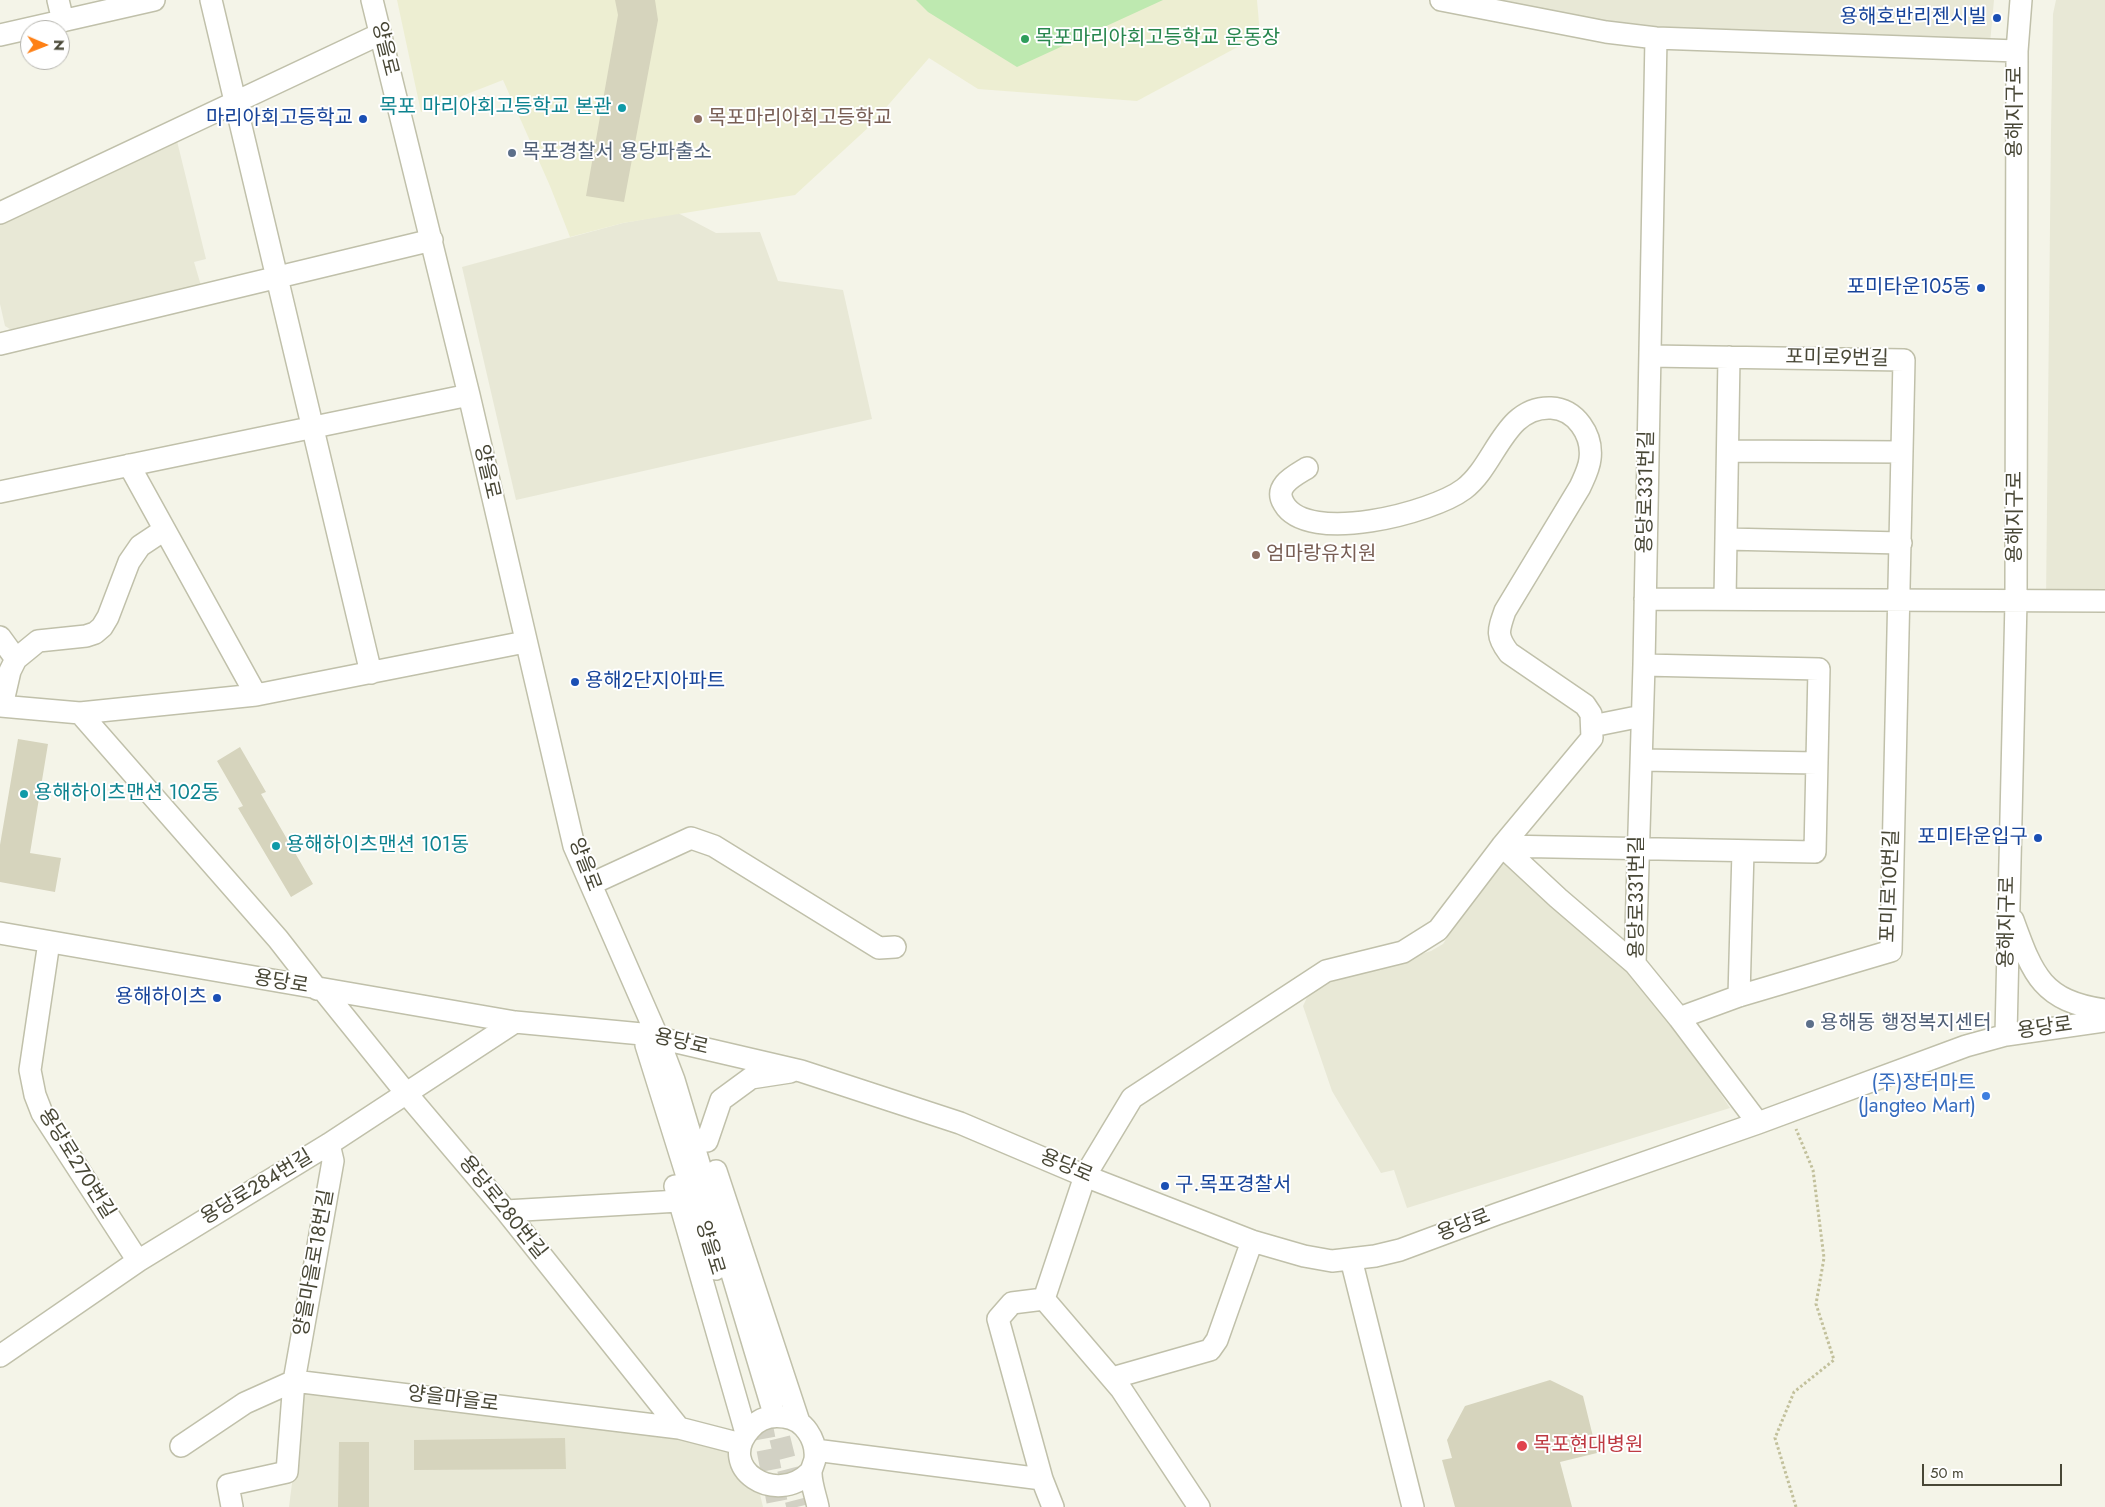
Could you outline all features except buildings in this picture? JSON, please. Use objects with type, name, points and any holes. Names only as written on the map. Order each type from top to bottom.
[{"type":"street","points":[[58,0],[63,20]]},
{"type":"street","points":[[67,20],[154,0]]},
{"type":"street","points":[[211,0],[371,673]]},
{"type":"street","name":"양을로","points":[[372,0],[432,240],[574,846],[615,940],[666,1080],[766,1410]]},
{"type":"street","points":[[1441,0],[1606,32],[1656,38],[2016,51]]},
{"type":"street","name":"용해지구로","points":[[2006,1035],[2016,601],[2016,51],[2021,0]]},
{"type":"street","points":[[0,35],[20,31]]},
{"type":"street","points":[[0,213],[380,34]]},
{"type":"street","name":"용당로331번길","points":[[1656,38],[1642,760],[1635,964],[1679,1018],[1758,1124]]},
{"type":"street","points":[[0,344],[432,240]]},
{"type":"street","name":"포미로9번길","points":[[1650,356],[1904,360],[1900,601]]},
{"type":"street","points":[[1725,599],[1729,357]]},
{"type":"street","points":[[0,492],[469,395]]},
{"type":"street","points":[[1044,1299],[1085,1176],[1132,1098],[1326,971],[1403,952],[1438,930],[1502,846],[1592,738],[1591,714],[1585,705],[1509,653],[1500,642],[1499,630],[1505,611],[1580,487],[1588,468],[1590,448],[1582,425],[1575,418],[1559,409],[1537,409],[1528,412],[1509,428],[1479,475],[1462,491],[1430,506],[1386,518],[1335,524],[1313,523],[1293,516],[1282,502],[1282,490],[1286,481],[1307,468]]},
{"type":"street","points":[[1728,451],[1902,452]]},
{"type":"street","points":[[129,465],[256,695]]},
{"type":"street","points":[[164,530],[140,546],[129,562],[108,617],[102,627],[95,633],[86,636],[38,641],[16,659],[10,671],[1,706],[80,713],[256,695],[525,642]]},
{"type":"street","points":[[1726,539],[1900,543]]},
{"type":"street","points":[[1645,599],[2105,601]]},
{"type":"street","name":"포미로10번길","points":[[1679,1018],[1739,996],[1891,951],[1900,601]]},
{"type":"street","points":[[0,636],[16,659]]},
{"type":"street","points":[[1502,846],[1815,852],[1819,669],[1644,665]]},
{"type":"street","name":"용당로280번길","points":[[80,713],[278,939],[506,1211],[679,1428]]},
{"type":"street","points":[[1592,726],[1642,716]]},
{"type":"street","points":[[1642,760],[1817,763]]},
{"type":"street","points":[[591,884],[691,838],[714,846],[880,948],[895,947]]},
{"type":"street","points":[[1502,846],[1558,898],[1635,964]]},
{"type":"street","points":[[1739,996],[1743,851]]},
{"type":"street","points":[[2009,907],[2025,952],[2051,992],[2064,1000],[2082,1007],[2105,1010]]},
{"type":"street","name":"용당로","points":[[0,933],[515,1022],[650,1036],[801,1071],[960,1123],[1085,1176],[1252,1241],[1332,1261],[1351,1260],[1400,1250],[1497,1214],[1758,1124],[1966,1046],[2006,1035],[2105,1022]]},
{"type":"street","name":"용당로270번길","points":[[49,942],[30,1070],[34,1095],[42,1114],[138,1261]]},
{"type":"street","name":"용당로284번길","points":[[0,1356],[138,1261],[330,1144],[515,1022]]},
{"type":"street","points":[[707,1141],[721,1100],[752,1078],[801,1071]]},
{"type":"street","points":[[666,1080],[707,1141],[799,1422]]},
{"type":"street","points":[[666,1080],[656,1121],[743,1439],[740,1457],[744,1472],[760,1493],[787,1490],[804,1480],[810,1472],[814,1462],[815,1450],[807,1430],[799,1422],[788,1417],[764,1418],[754,1424],[743,1439]]},
{"type":"street","name":"양을마을로18번길","points":[[232,1507],[228,1485],[287,1472],[294,1381],[333,1161],[330,1144]]},
{"type":"street","points":[[506,1211],[679,1201]]},
{"type":"street","points":[[1112,1378],[1210,1350],[1218,1340],[1252,1241]]},
{"type":"street","points":[[1351,1260],[1413,1507]]},
{"type":"street","points":[[1044,1299],[1121,1389],[1199,1507]]},
{"type":"street","points":[[1044,1299],[1012,1303],[998,1319],[1042,1479],[1053,1507]]},
{"type":"street","points":[[181,1446],[246,1403],[294,1381]]},
{"type":"street","name":"양을마을로","points":[[294,1381],[679,1428],[743,1439]]},
{"type":"street","points":[[815,1450],[1042,1479]]},
{"type":"street","points":[[810,1472],[818,1507]]},
{"type":"path","points":[[1789,1112],[1813,1170],[1824,1258],[1816,1304],[1834,1360],[1794,1392],[1775,1438],[1796,1507]]},
{"type":"shaded area","name":"목포마리아회고등학교","points":[[397,0],[1257,0],[1260,35],[1137,101],[978,89],[929,58],[870,126],[795,195],[623,223],[570,237],[550,186],[503,80],[421,112]]},
{"type":"shaded area","points":[[1441,0],[1994,0],[1990,43],[1674,32]]},
{"type":"shaded area","points":[[2056,0],[2105,0],[2105,601],[2046,600],[2051,131],[2053,14]]},
{"type":"shaded area","points":[[177,141],[206,259],[194,262],[202,289],[15,332],[5,326],[0,304],[0,222]]},
{"type":"shaded area","points":[[678,213],[716,233],[760,232],[778,281],[843,290],[872,419],[516,500],[462,267],[623,223]]},
{"type":"shaded area","points":[[1502,862],[1620,962],[1667,1014],[1730,1108],[1407,1208],[1394,1170],[1381,1173],[1332,1091],[1303,1006],[1311,989],[1323,978],[1415,956],[1431,951],[1443,944],[1496,863]]},
{"type":"shaded area","points":[[305,1381],[741,1444],[758,1486],[763,1507],[289,1507]]},
{"type":"green space","name":"목포마리아회고등학교 운동장","points":[[916,0],[1163,0],[1017,67],[928,12]]},
{"type":"tunnel","points":[[772,1407],[797,1507]]},
{"type":"tunnel","points":[[761,1418],[778,1507]]},
{"type":"place","name":"용해호반리젠시빌","points":[[1997,18]]},
{"type":"place","name":"목포마리아회고등학교 운동장","points":[[1025,39]]},
{"type":"place","name":"목포 마리아회고등학교 본관","points":[[622,108]]},
{"type":"place","name":"마리아회고등학교","points":[[363,119]]},
{"type":"place","name":"목포마리아회고등학교","points":[[698,119]]},
{"type":"place","name":"목포경찰서 용당파출소","points":[[512,153]]},
{"type":"place","name":"포미타운105동","points":[[1981,288]]},
{"type":"place","name":"엄마랑유치원","points":[[1256,555]]},
{"type":"place","name":"용해2단지아파트","points":[[575,682]]},
{"type":"place","name":"용해하이츠맨션 102동","points":[[24,794]]},
{"type":"place","name":"포미타운입구","points":[[2038,838]]},
{"type":"place","name":"용해하이츠맨션 101동","points":[[276,846]]},
{"type":"place","name":"용해하이츠","points":[[217,998]]},
{"type":"place","name":"용해동 행정복지센터","points":[[1810,1024]]},
{"type":"place","name":"(주)장터마트 (Jangteo Mart)","points":[[1986,1096]]},
{"type":"place","name":"구.목포경찰서","points":[[1165,1186]]},
{"type":"place","name":"목포현대병원","points":[[1522,1446]]}]
